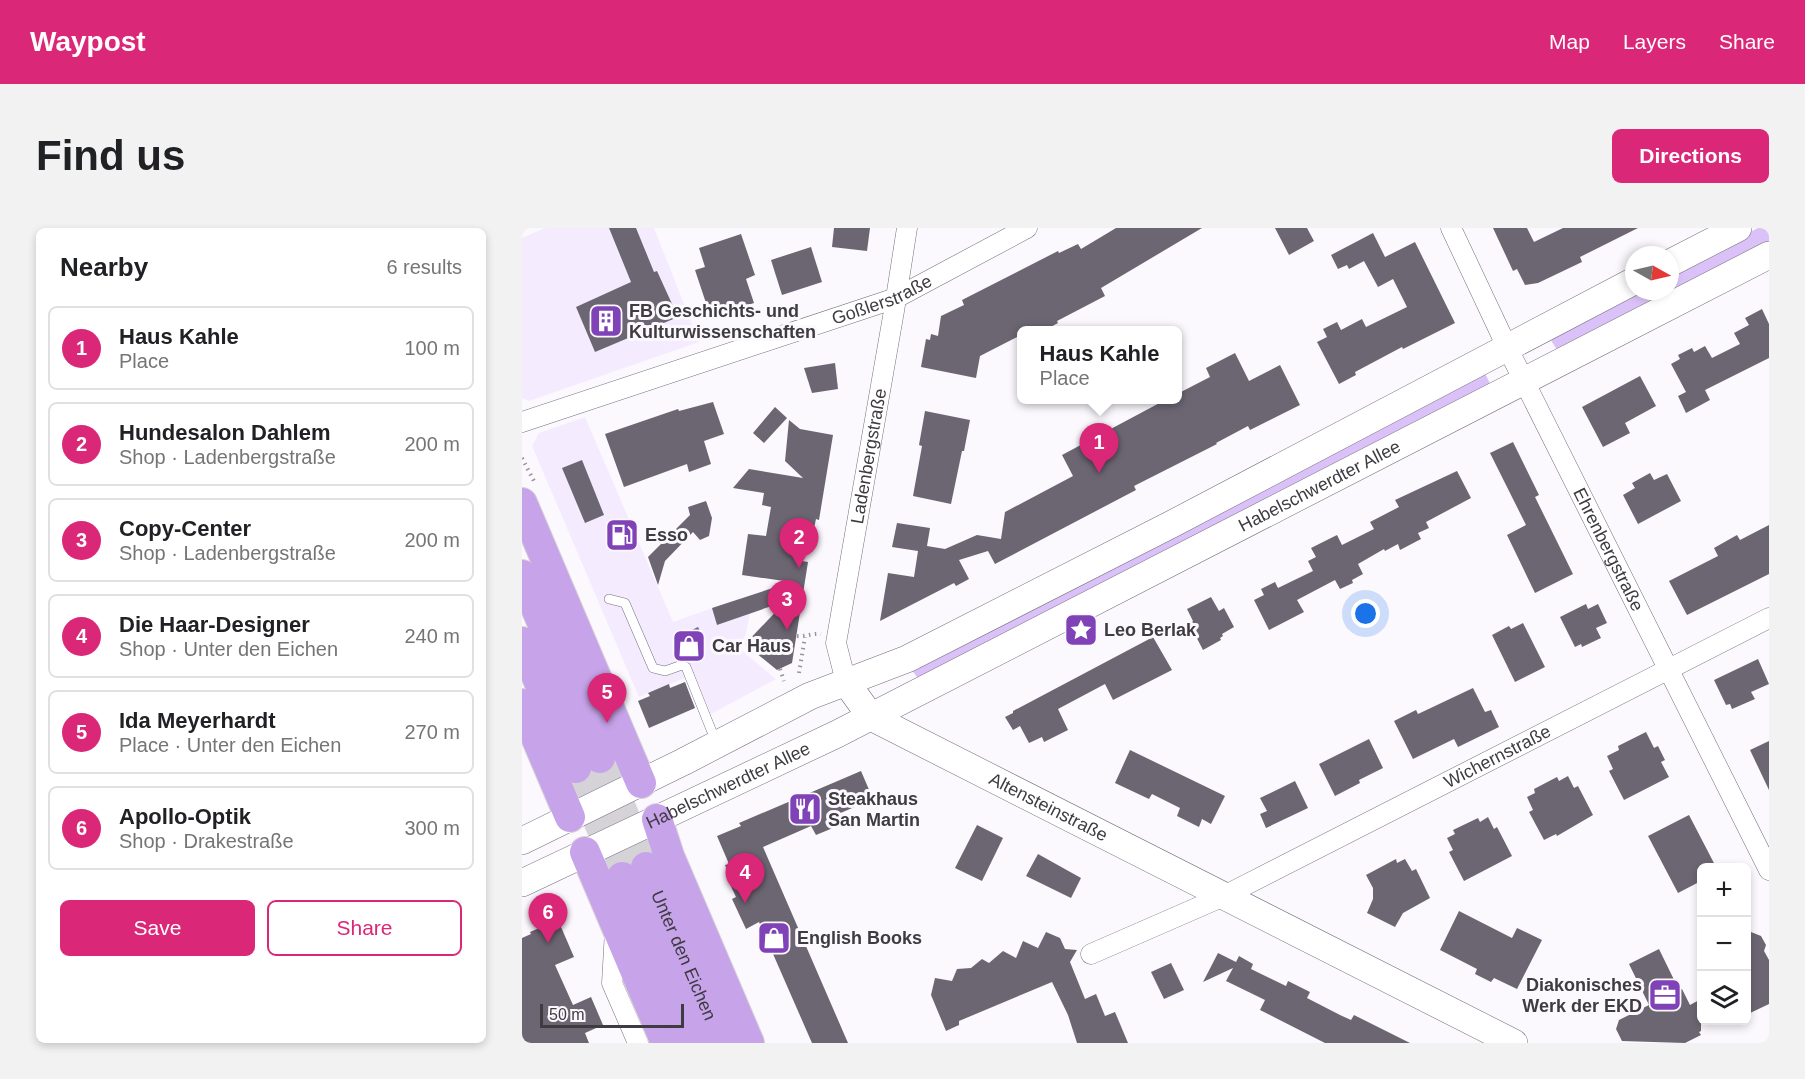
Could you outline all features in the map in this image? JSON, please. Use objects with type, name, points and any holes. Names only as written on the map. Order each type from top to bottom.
[{"type":"main road","points":[[1679,258],[1738,228]]},
{"type":"main road","name":"Habelschwerdter Allee","points":[[522,883],[872,717],[1769,255]]},
{"type":"main road","name":"Habelschwerdter Allee","points":[[522,841],[810,696],[907,659],[1172,524],[1625,286]]},
{"type":"main road","points":[[522,503],[657,819],[669,856],[749,1043]]},
{"type":"main road","points":[[522,575],[588,763],[522,642]]},
{"type":"main road","points":[[846,682],[872,717]]},
{"type":"main road","points":[[522,704],[666,1043]]},
{"type":"main road","name":"Altensteinstraße","points":[[872,717],[1514,1043]]},
{"type":"main road","name":"Unter den Eichen","points":[[693,1043],[634,872],[721,1043]]},
{"type":"street","name":"Ladenbergstraße","points":[[846,682],[836,643],[907,228]]},
{"type":"street","name":"Goßlerstraße","points":[[522,422],[896,298],[1027,228]]},
{"type":"street","name":"Ehrenbergstraße","points":[[1451,228],[1507,347],[1769,870]]},
{"type":"street","name":"Wichernstraße","points":[[1224,896],[1769,618]]},
{"type":"street","points":[[1091,954],[1224,896]]},
{"type":"street","points":[[615,923],[612,982],[638,1043]]},
{"type":"lane","points":[[609,599],[625,603],[653,668],[664,672],[682,665],[686,667],[717,744]]},
{"type":"path","points":[[797,636],[805,637],[813,633]]},
{"type":"path","points":[[799,673],[805,637]]},
{"type":"path","points":[[780,669],[784,681]]},
{"type":"shaded area","points":[[545,228],[654,228],[699,342],[529,401],[522,398],[522,238]]},
{"type":"shaded area","points":[[1758,228],[1769,228],[1769,244],[1679,291],[1679,269]]},
{"type":"shaded area","points":[[1625,297],[1625,300],[1661,300],[1559,353],[1549,337]]},
{"type":"shaded area","points":[[1483,369],[1492,388],[920,681],[911,669]]},
{"type":"shaded area","points":[[585,417],[673,622],[738,599],[750,613],[740,649],[776,679],[711,714],[694,674],[639,697],[532,446],[539,433]]},
{"type":"building","points":[[609,228],[636,228],[654,272],[657,271],[678,317],[595,352],[576,307],[631,282]]},
{"type":"building","points":[[834,228],[870,228],[867,251],[832,247]]},
{"type":"building","points":[[1116,228],[1202,228],[1101,288],[1105,296],[1057,321],[1058,323],[1052,326],[1017,326],[1017,337],[980,356],[976,378],[921,367],[926,339],[930,340],[931,334],[938,336],[941,316],[964,305],[962,300],[1058,251],[1059,253],[1078,244],[1081,249]]},
{"type":"building","points":[[1275,228],[1307,228],[1314,241],[1289,255]]},
{"type":"building","points":[[1493,228],[1527,228],[1534,242],[1563,228],[1638,228],[1580,257],[1582,262],[1538,283],[1525,285],[1517,269],[1513,271]]},
{"type":"building","points":[[1373,233],[1385,257],[1415,242],[1455,323],[1403,349],[1402,347],[1355,372],[1356,375],[1339,384],[1317,342],[1327,337],[1323,329],[1337,322],[1341,330],[1362,319],[1366,327],[1407,307],[1393,279],[1378,287],[1364,261],[1349,269],[1347,265],[1338,269],[1331,255]]},
{"type":"building","points":[[741,234],[755,275],[746,279],[754,303],[742,307],[743,310],[711,318],[695,270],[705,267],[699,248]]},
{"type":"building","points":[[811,247],[822,282],[782,295],[771,260]]},
{"type":"building","points":[[1762,309],[1769,324],[1769,358],[1705,390],[1710,400],[1686,413],[1678,396],[1686,392],[1671,364],[1680,359],[1678,355],[1692,348],[1694,352],[1705,346],[1712,358],[1740,344],[1734,333],[1749,325],[1745,318]]},
{"type":"building","points":[[1235,353],[1249,381],[1280,365],[1300,405],[1250,430],[1248,426],[1134,486],[1136,490],[995,564],[988,551],[959,560],[969,579],[956,586],[954,583],[880,621],[888,573],[914,577],[918,551],[892,547],[897,523],[930,528],[927,546],[945,549],[977,535],[1001,539],[1005,512],[1073,476],[1062,455],[1158,404],[1182,404],[1182,391],[1210,377],[1206,368]]},
{"type":"building","points":[[835,363],[838,389],[812,393],[804,368]]},
{"type":"building","points":[[1640,376],[1656,406],[1625,423],[1630,433],[1603,447],[1582,407]]},
{"type":"building","points":[[713,402],[724,434],[704,441],[711,464],[689,472],[687,464],[624,487],[605,434],[678,409],[679,411]]},
{"type":"building","points":[[775,407],[787,418],[764,443],[753,433]]},
{"type":"building","points":[[925,411],[970,420],[951,504],[913,496],[922,446],[919,445]]},
{"type":"building","points":[[789,420],[800,429],[833,435],[819,520],[816,519],[813,533],[800,531],[796,560],[808,562],[792,663],[777,670],[745,644],[786,601],[717,625],[712,608],[791,582],[742,575],[748,534],[766,536],[771,507],[762,505],[764,493],[733,488],[749,469],[803,478],[785,461]]},
{"type":"building","points":[[1513,442],[1539,495],[1535,497],[1573,574],[1535,593],[1507,535],[1526,525],[1490,453]]},
{"type":"building","points":[[582,460],[604,515],[585,523],[562,468]]},
{"type":"building","points":[[1457,471],[1471,498],[1426,522],[1429,528],[1418,533],[1421,539],[1400,550],[1398,544],[1385,551],[1384,549],[1358,564],[1363,574],[1352,580],[1353,583],[1340,589],[1335,580],[1297,600],[1304,612],[1269,630],[1254,600],[1264,595],[1261,589],[1275,582],[1278,588],[1313,571],[1308,561],[1316,557],[1311,548],[1337,535],[1342,545],[1374,529],[1370,522],[1399,507],[1395,500]]},
{"type":"building","points":[[1650,473],[1654,480],[1667,474],[1681,501],[1638,524],[1623,495],[1635,488],[1632,483]]},
{"type":"building","points":[[706,501],[712,518],[709,536],[700,540],[693,532],[665,561],[658,585],[648,557],[690,515],[688,507]]},
{"type":"building","points":[[1769,525],[1769,574],[1687,615],[1669,581],[1718,556],[1714,548],[1737,535],[1740,540]]},
{"type":"building","points":[[1211,597],[1219,611],[1224,608],[1234,627],[1222,634],[1221,640],[1203,650],[1189,623],[1193,621],[1187,609]]},
{"type":"building","points":[[1586,604],[1588,609],[1598,604],[1607,623],[1596,628],[1601,638],[1582,647],[1581,644],[1575,647],[1560,617]]},
{"type":"building","points":[[1523,623],[1545,667],[1515,682],[1492,635],[1509,626],[1511,629]]},
{"type":"building","points":[[698,627],[705,642],[684,650],[678,637]]},
{"type":"building","points":[[1153,637],[1172,670],[1113,700],[1105,684],[1058,709],[1068,730],[1044,742],[1042,737],[1029,743],[1020,726],[1013,730],[1005,717],[1013,711]]},
{"type":"building","points":[[1758,659],[1769,684],[1751,692],[1755,699],[1732,709],[1730,704],[1726,705],[1714,680]]},
{"type":"building","points":[[685,682],[695,708],[649,728],[638,701],[650,696],[648,693],[669,684],[670,688]]},
{"type":"building","points":[[1473,688],[1485,712],[1491,710],[1499,727],[1458,747],[1454,739],[1413,759],[1394,721],[1416,710],[1418,714]]},
{"type":"building","points":[[1646,732],[1654,748],[1658,746],[1665,760],[1661,762],[1669,777],[1624,800],[1609,771],[1613,769],[1607,756],[1619,750],[1618,746]]},
{"type":"building","points":[[1369,739],[1383,768],[1335,796],[1319,764]]},
{"type":"building","points":[[1769,741],[1769,790],[1750,750]]},
{"type":"building","points":[[1130,750],[1225,796],[1211,824],[1202,819],[1199,827],[1177,816],[1180,808],[1152,794],[1149,799],[1115,783]]},
{"type":"building","points":[[861,771],[873,799],[829,818],[833,828],[816,835],[811,826],[763,847],[848,1043],[812,1043],[759,922],[746,929],[732,899],[736,897],[728,880],[731,879],[725,865],[729,864],[717,836],[741,826],[739,823]]},
{"type":"building","points":[[1568,776],[1574,788],[1578,786],[1593,815],[1557,836],[1556,834],[1544,840],[1529,812],[1533,810],[1527,797],[1535,793],[1534,789],[1557,777],[1559,781]]},
{"type":"building","points":[[1295,781],[1308,808],[1266,828],[1260,814],[1267,811],[1260,798]]},
{"type":"building","points":[[1689,815],[1714,863],[1697,863],[1697,883],[1678,893],[1648,836]]},
{"type":"building","points":[[1488,817],[1494,829],[1497,827],[1512,856],[1464,881],[1449,852],[1453,850],[1447,838],[1455,834],[1453,830],[1478,818],[1480,822]]},
{"type":"building","points":[[977,825],[1003,838],[982,881],[955,868]]},
{"type":"building","points":[[1038,854],[1081,878],[1071,898],[1026,876]]},
{"type":"building","points":[[1396,859],[1397,863],[1405,859],[1412,871],[1416,869],[1430,898],[1403,913],[1395,927],[1367,913],[1373,899],[1373,888],[1366,875]]},
{"type":"building","points":[[1459,911],[1512,938],[1517,928],[1542,940],[1517,989],[1494,978],[1491,982],[1475,974],[1477,969],[1440,950]]},
{"type":"building","points":[[558,920],[574,957],[555,965],[573,1005],[591,997],[603,1025],[585,1033],[589,1043],[522,1043],[522,938]]},
{"type":"building","points":[[1046,932],[1060,938],[1065,949],[1077,950],[1070,962],[1085,999],[1096,994],[1105,1016],[1115,1012],[1128,1043],[1077,1043],[1068,1015],[1052,982],[959,1021],[959,1025],[946,1031],[931,995],[935,978],[952,981],[957,969],[971,968],[982,959],[989,963],[1003,951],[1016,958],[1023,941],[1038,948]]},
{"type":"building","points":[[1751,932],[1761,936],[1766,945],[1764,951],[1769,960],[1769,1004],[1751,1013]]},
{"type":"building","name":"Diakonisches Werk der EKD","points":[[1659,949],[1679,990],[1682,989],[1690,1005],[1697,1001],[1697,1025],[1701,1025],[1699,1032],[1701,1035],[1685,1043],[1622,1041],[1616,1029],[1619,1020],[1649,1005],[1629,964]]},
{"type":"building","points":[[1218,953],[1236,962],[1239,956],[1253,964],[1251,969],[1286,986],[1288,981],[1310,992],[1307,998],[1340,1015],[1351,1020],[1354,1015],[1410,1043],[1325,1043],[1260,1010],[1265,1000],[1226,981],[1233,968],[1203,982]]},
{"type":"building","points":[[1171,963],[1184,990],[1164,999],[1151,972]]},
{"type":"tunnel","points":[[600,758],[646,867]]},
{"type":"tunnel","points":[[576,768],[622,877]]},
{"type":"place","name":"FB Geschichts- und Kulturwissenschaften","points":[[606,321]]},
{"type":"place","name":"Haus Kahle","points":[[1099,473]]},
{"type":"place","name":"Esso","points":[[622,535]]},
{"type":"place","name":"Hundesalon Dahlem","points":[[799,568]]},
{"type":"place","name":"Copy-Center","points":[[787,630]]},
{"type":"place","name":"Leo Berlak","points":[[1081,630]]},
{"type":"place","name":"Car Haus","points":[[689,646]]},
{"type":"place","name":"Ida Meyerhardt","points":[[607,723]]},
{"type":"place","name":"Steakhaus San Martin","points":[[805,809]]},
{"type":"place","name":"Die Haar-Designer","points":[[745,903]]},
{"type":"place","name":"English Books","points":[[774,938]]},
{"type":"place","name":"Apollo-Optik","points":[[548,943]]},
{"type":"place","name":"Diakonisches Werk der EKD","points":[[1665,995]]}]
